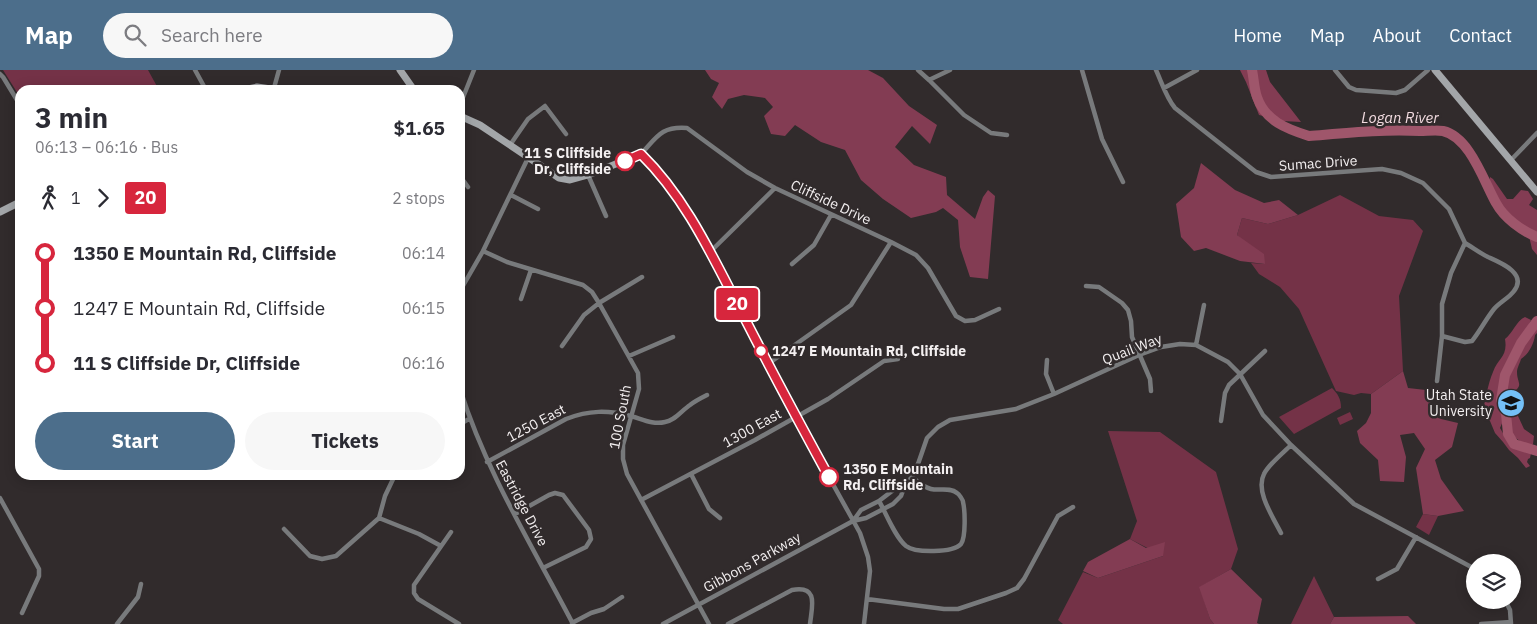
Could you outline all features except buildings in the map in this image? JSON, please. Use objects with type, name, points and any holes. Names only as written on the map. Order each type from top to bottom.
[{"type":"street","points":[[195,70],[203,85]]},
{"type":"street","points":[[277,85],[279,70]]},
{"type":"street","points":[[400,70],[410,85]]},
{"type":"street","points":[[465,92],[474,70]]},
{"type":"street","points":[[918,70],[964,115],[991,133],[1007,135]]},
{"type":"street","points":[[929,80],[950,70]]},
{"type":"street","points":[[1082,70],[1102,139],[1123,182]]},
{"type":"street","name":"Sumac Drive","points":[[1156,70],[1168,100],[1175,108],[1256,172],[1271,177],[1382,170],[1401,173],[1423,183],[1449,209],[1464,243]]},
{"type":"street","points":[[1164,88],[1197,70]]},
{"type":"street","points":[[1335,70],[1349,86],[1356,90],[1396,93],[1405,90],[1428,70]]},
{"type":"street","points":[[1435,70],[1537,192]]},
{"type":"street","points":[[0,74],[4,76],[15,96]]},
{"type":"street","points":[[510,145],[528,119],[545,106],[566,134]]},
{"type":"street","points":[[465,118],[480,126],[559,178],[570,180],[588,175],[641,154],[675,192],[710,252],[796,417],[860,533],[868,557],[870,571],[864,624]]},
{"type":"street","name":"Cliffside Drive","points":[[641,154],[662,131],[675,127],[686,128],[747,172],[775,188],[916,255],[928,268],[956,316],[965,321],[975,320],[999,309]]},
{"type":"street","points":[[1511,160],[1537,133]]},
{"type":"street","points":[[465,283],[484,251],[528,158]]},
{"type":"street","points":[[588,175],[606,216]]},
{"type":"street","points":[[465,183],[468,187]]},
{"type":"street","points":[[710,252],[775,188]]},
{"type":"street","points":[[511,195],[538,209]]},
{"type":"street","points":[[0,212],[15,204]]},
{"type":"street","points":[[792,264],[814,245],[831,214]]},
{"type":"street","points":[[768,364],[851,305],[891,242]]},
{"type":"street","points":[[1437,381],[1442,336],[1442,304],[1451,273],[1464,243],[1487,257],[1505,264],[1514,272],[1517,282],[1515,290],[1494,309],[1472,341],[1465,342],[1442,336]]},
{"type":"street","name":"100 South","points":[[484,251],[507,262],[583,285],[592,292],[599,303],[638,373],[639,389],[623,446],[623,459],[627,474],[708,624]]},
{"type":"street","points":[[521,299],[531,270]]},
{"type":"street","points":[[562,346],[584,315],[599,303],[642,276]]},
{"type":"street","points":[[1086,286],[1099,287],[1122,303],[1128,310],[1132,320],[1132,337],[1150,379],[1151,391]]},
{"type":"street","points":[[1196,345],[1204,305]]},
{"type":"street","points":[[629,356],[673,337]]},
{"type":"street","name":"Quail Way","points":[[853,521],[866,518],[893,504],[901,496],[905,485],[912,477],[927,438],[938,427],[950,420],[1016,409],[1161,347],[1180,344],[1196,345],[1228,362],[1240,374],[1264,415],[1291,445],[1354,504],[1466,565]]},
{"type":"street","points":[[1221,421],[1225,393],[1229,385],[1265,351]]},
{"type":"street","name":"1300 East","points":[[641,500],[828,399],[884,362],[898,359]]},
{"type":"street","points":[[1047,360],[1046,374],[1054,394]]},
{"type":"street","name":"1250 East","points":[[487,462],[566,419],[580,414],[593,411],[608,411],[655,424],[666,422],[678,416],[689,405],[707,395]]},
{"type":"street","name":"Eastridge Drive","points":[[465,406],[487,462],[573,623]]},
{"type":"street","points":[[465,421],[469,419]]},
{"type":"street","points":[[1281,533],[1262,493],[1261,481],[1264,472],[1291,445]]},
{"type":"street","points":[[691,474],[709,509],[720,518]]},
{"type":"street","points":[[879,500],[900,540],[907,547],[918,552],[952,549],[961,544],[964,535],[963,501],[957,493],[949,490],[932,490],[922,486],[912,477]]},
{"type":"street","points":[[284,529],[310,556],[322,559],[336,556],[379,518],[393,480]]},
{"type":"street","name":"Quail Way","points":[[853,521],[861,510],[896,488],[905,485]]},
{"type":"street","points":[[515,514],[555,492],[563,495],[589,530],[591,539],[586,547],[543,568]]},
{"type":"street","points":[[0,498],[38,569],[39,576],[22,612]]},
{"type":"street","points":[[867,599],[944,609],[958,609],[1006,593],[1017,588],[1021,583],[1058,516],[1073,507]]},
{"type":"street","points":[[379,518],[419,534],[441,546]]},
{"type":"street","name":"Gibbons Parkway","points":[[663,624],[853,521]]},
{"type":"street","points":[[451,532],[414,585],[414,593],[418,599],[459,624]]},
{"type":"street","points":[[1378,579],[1397,569],[1416,537]]},
{"type":"street","points":[[117,624],[138,597],[141,584]]},
{"type":"street","points":[[728,624],[792,590],[803,588],[808,591],[813,599],[810,624]]},
{"type":"street","points":[[573,623],[591,613],[604,609],[622,597]]},
{"type":"street","points":[[1480,624],[1511,623],[1510,609]]},
{"type":"shaded area","points":[[3,70],[148,70],[156,85],[15,85],[15,89]]},
{"type":"shaded area","points":[[705,70],[868,70],[883,78],[909,106],[937,125],[930,144],[912,126],[895,147],[914,165],[946,177],[947,195],[975,219],[983,197],[988,190],[995,196],[988,279],[970,277],[960,247],[958,220],[943,208],[936,212],[911,218],[883,199],[861,180],[845,150],[821,142],[795,125],[785,136],[771,134],[764,116],[773,107],[765,98],[744,95],[728,99],[722,109],[712,97],[719,83],[711,79]]},
{"type":"shaded area","points":[[1240,70],[1266,70],[1270,82],[1301,122],[1283,121],[1259,115]]},
{"type":"shaded area","points":[[1201,163],[1235,190],[1264,203],[1279,200],[1298,215],[1268,224],[1242,218],[1237,235],[1264,254],[1265,264],[1240,261],[1206,248],[1194,251],[1181,237],[1176,204],[1194,188]]},
{"type":"shaded area","points":[[1490,177],[1507,199],[1513,199],[1521,190],[1528,191],[1533,199],[1529,205],[1537,210],[1537,255],[1532,249],[1529,236],[1532,232],[1520,224],[1501,205],[1489,185]]},
{"type":"shaded area","points":[[1340,195],[1379,216],[1413,220],[1423,231],[1399,296],[1403,371],[1371,394],[1361,393],[1354,395],[1336,391],[1299,309],[1280,287],[1259,274],[1251,263],[1265,264],[1237,235],[1242,218],[1268,224],[1298,215]]},
{"type":"shaded area","points":[[1525,317],[1531,320],[1526,331],[1537,324],[1537,333],[1530,349],[1521,359],[1518,367],[1519,385],[1513,392],[1517,398],[1512,403],[1512,410],[1518,416],[1524,429],[1534,436],[1533,444],[1531,446],[1514,436],[1508,421],[1505,405],[1501,408],[1503,421],[1500,428],[1512,445],[1531,453],[1527,462],[1530,466],[1526,468],[1495,433],[1490,421],[1484,419],[1482,415],[1491,376],[1504,354],[1505,339],[1519,321]]},
{"type":"shaded area","points":[[1403,371],[1408,388],[1426,390],[1434,413],[1441,419],[1458,423],[1452,447],[1435,460],[1441,479],[1464,511],[1438,516],[1423,514],[1416,468],[1425,449],[1414,433],[1400,435],[1406,457],[1404,482],[1380,481],[1378,460],[1360,443],[1357,431],[1366,423],[1371,413],[1371,394]]},
{"type":"shaded area","points":[[1332,388],[1339,397],[1341,408],[1294,434],[1279,417]]},
{"type":"shaded area","points":[[1350,412],[1353,419],[1340,425],[1337,418]]},
{"type":"shaded area","points":[[1108,431],[1160,432],[1216,472],[1238,549],[1231,569],[1200,587],[1210,619],[1214,624],[1063,624],[1058,620],[1083,572],[1098,578],[1163,556],[1130,539],[1137,521]]},
{"type":"shaded area","points":[[1423,514],[1438,516],[1429,535],[1416,527]]},
{"type":"shaded area","points":[[1130,539],[1146,548],[1165,542],[1163,556],[1098,578],[1083,571],[1088,562]]},
{"type":"shaded area","points":[[1231,569],[1262,599],[1257,623],[1259,624],[1214,624],[1210,619],[1199,587]]},
{"type":"shaded area","points":[[1314,576],[1334,617],[1330,624],[1291,624]]},
{"type":"shaded area","points":[[1408,616],[1416,624],[1330,624],[1334,617]]},
{"type":"waterway","name":"Logan River","points":[[1252,70],[1256,94],[1265,112],[1285,127],[1309,136],[1392,131],[1443,131],[1453,135],[1461,142],[1475,161],[1499,209],[1520,228],[1537,237]]},
{"type":"waterway","name":"Logan River","points":[[1537,321],[1521,343],[1505,375],[1501,400],[1506,414],[1508,434],[1514,444],[1537,451]]},
{"type":"bus line","name":"20","points":[[625,161],[641,154],[675,192],[710,252],[829,477]]},
{"type":"place","name":"11 S Cliffside Dr, Cliffside","points":[[625,161]]},
{"type":"place","name":"1247 E Mountain Rd, Cliffside","points":[[761,351]]},
{"type":"place","name":"Utah State University","points":[[1511,403]]},
{"type":"place","name":"1350 E Mountain Rd, Cliffside","points":[[829,477]]}]
